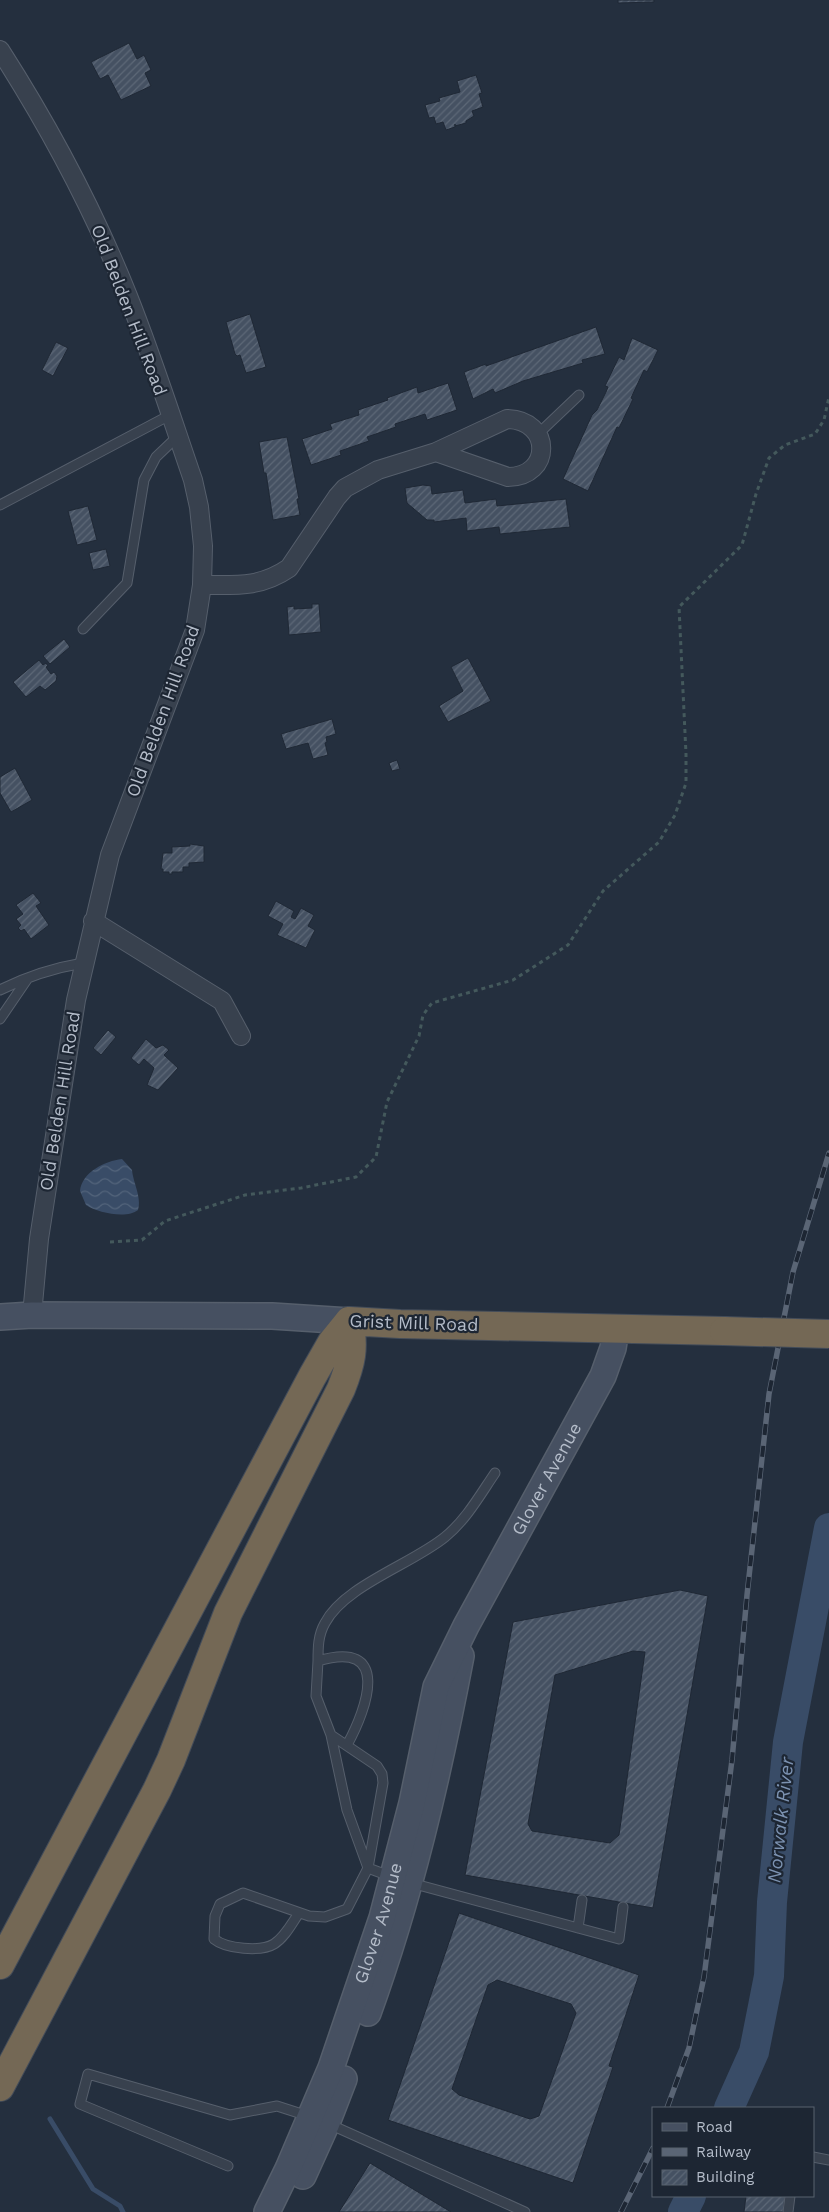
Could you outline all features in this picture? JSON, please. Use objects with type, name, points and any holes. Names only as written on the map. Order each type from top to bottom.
[{"type":"highway","name":"Grist Mill Road","points":[[349,1321],[829,1334]]},
{"type":"highway","points":[[0,1965],[307,1385],[332,1342],[349,1321]]},
{"type":"highway","points":[[0,2087],[157,1790],[171,1760],[228,1613],[341,1389],[352,1353],[353,1339],[349,1321]]},
{"type":"street","name":"Old Belden Hill Road","points":[[0,50],[60,151],[98,226],[129,297],[193,480],[199,507],[203,546],[202,585],[195,630],[110,855],[83,963],[39,1239],[32,1315]]},
{"type":"street","points":[[202,585],[255,584],[278,576],[289,568],[345,488],[378,470],[436,452],[508,419],[527,423],[538,434],[542,445],[541,455],[536,465],[529,472],[518,477],[508,478],[436,452]]},
{"type":"street","points":[[93,921],[222,1001],[241,1036]]},
{"type":"street","name":"Grist Mill Road","points":[[0,1317],[32,1315],[272,1316],[349,1321]]},
{"type":"street","name":"Glover Avenue","points":[[285,2212],[319,2120],[382,1975],[402,1880],[445,1739],[466,1626],[603,1376],[613,1348],[616,1329]]},
{"type":"street","name":"Glover Avenue","points":[[267,2212],[319,2120]]},
{"type":"lane","points":[[538,434],[579,395]]},
{"type":"lane","points":[[0,505],[170,415]]},
{"type":"lane","points":[[82,628],[127,583],[144,480],[156,457],[178,436]]},
{"type":"lane","points":[[0,990],[55,967],[83,963]]},
{"type":"lane","points":[[0,1019],[30,976]]},
{"type":"lane","points":[[368,1868],[347,1810],[331,1735],[316,1696],[318,1643],[324,1623],[343,1600],[421,1555],[447,1536],[468,1512],[495,1473]]},
{"type":"lane","points":[[318,1660],[334,1656],[351,1657],[365,1668],[369,1681],[366,1697],[359,1723],[347,1745]]},
{"type":"lane","points":[[298,1913],[276,1943],[267,1947],[244,1948],[221,1945],[214,1939],[215,1916],[220,1904],[243,1893],[309,1916],[325,1917],[347,1908],[368,1868],[383,1783],[382,1774],[370,1760],[331,1735]]},
{"type":"lane","points":[[368,1868],[402,1880],[619,1939],[623,1907]]},
{"type":"lane","points":[[578,1928],[582,1900]]},
{"type":"lane","points":[[228,2166],[80,2104],[88,2074],[230,2115],[277,2106],[319,2120],[525,2212]]},
{"type":"lane","points":[[814,2157],[829,2160]]},
{"type":"lane","points":[[788,2212],[790,2197]]},
{"type":"path","points":[[110,1242],[142,1240],[165,1221],[245,1195],[301,1188],[356,1177],[376,1157],[387,1102],[419,1036],[423,1015],[432,1003],[513,980],[568,945],[603,891],[659,842],[675,815],[686,783],[679,607],[742,545],[756,494],[769,458],[785,445],[815,434],[824,420],[829,397]]},
{"type":"water","points":[[122,1159],[132,1170],[138,1195],[138,1210],[127,1214],[112,1214],[86,1205],[80,1191],[85,1178],[102,1165]]},
{"type":"building","points":[[618,0],[654,0],[654,2],[618,3]]},
{"type":"building","points":[[129,43],[137,59],[144,55],[151,70],[145,73],[151,86],[121,100],[108,75],[100,79],[91,62]]},
{"type":"building","points":[[476,75],[482,93],[479,94],[483,107],[472,111],[474,116],[466,121],[466,123],[446,130],[443,122],[436,124],[434,117],[429,118],[425,105],[440,101],[439,98],[460,92],[457,81]]},
{"type":"building","points":[[250,314],[266,367],[246,373],[240,355],[237,356],[235,354],[226,322]]},
{"type":"building","points":[[596,327],[605,354],[582,360],[583,363],[523,381],[495,393],[493,389],[473,399],[464,372]]},
{"type":"building","points":[[632,338],[658,350],[647,372],[644,370],[631,398],[633,399],[619,428],[617,427],[588,491],[563,479],[592,415],[597,410],[606,392],[608,387],[605,386],[619,357],[624,360]]},
{"type":"building","points":[[56,342],[68,348],[53,376],[42,370]]},
{"type":"building","points":[[448,383],[457,410],[427,420],[425,414],[395,424],[396,427],[367,437],[369,441],[340,451],[341,455],[311,465],[302,439],[332,429],[330,424],[359,415],[358,410],[388,400],[387,398],[417,387],[418,393]]},
{"type":"building","points":[[287,437],[299,499],[297,499],[300,515],[273,520],[259,442]]},
{"type":"building","points":[[423,485],[431,486],[432,494],[463,490],[465,503],[496,499],[497,506],[566,499],[570,527],[500,534],[499,527],[467,531],[466,518],[434,522],[434,520],[427,520],[407,503],[405,488]]},
{"type":"building","points":[[88,506],[97,540],[77,545],[68,511]]},
{"type":"building","points":[[106,549],[110,566],[93,570],[89,553]]},
{"type":"building","points":[[312,604],[319,604],[321,632],[289,635],[287,607],[294,606],[294,609],[312,608]]},
{"type":"building","points":[[64,639],[70,647],[50,664],[43,656]]},
{"type":"building","points":[[468,658],[491,701],[448,722],[439,706],[463,691],[451,667]]},
{"type":"building","points":[[39,660],[43,665],[46,663],[48,666],[46,667],[51,674],[54,672],[57,676],[56,681],[45,690],[40,686],[26,697],[13,682]]},
{"type":"building","points":[[332,719],[336,734],[326,737],[327,742],[325,743],[328,755],[313,759],[308,743],[286,749],[281,734]]},
{"type":"building","points":[[397,760],[400,769],[392,771],[389,763]]},
{"type":"building","points":[[15,768],[32,800],[11,812],[0,793],[0,777]]},
{"type":"building","points":[[190,844],[204,846],[204,862],[189,863],[189,867],[183,867],[183,872],[172,872],[172,874],[169,874],[169,872],[163,872],[163,869],[161,869],[163,853],[172,853],[172,847],[190,846]]},
{"type":"building","points":[[33,893],[41,903],[36,906],[49,925],[31,939],[24,929],[21,931],[18,928],[21,925],[16,919],[23,914],[16,905]]},
{"type":"building","points":[[276,901],[294,911],[291,917],[295,919],[301,908],[314,915],[308,926],[315,930],[306,948],[277,935],[283,924],[268,916]]},
{"type":"building","points":[[108,1030],[116,1037],[101,1055],[93,1048]]},
{"type":"building","points":[[146,1039],[156,1048],[163,1045],[169,1050],[164,1055],[178,1068],[158,1090],[147,1085],[154,1068],[144,1059],[139,1065],[131,1058]]},
{"type":"building","points":[[680,1590],[708,1596],[653,1908],[465,1875],[513,1622]],"holes":[[[633,1651],[645,1652],[619,1835],[610,1843],[532,1831],[528,1824],[555,1675]]]},
{"type":"building","points":[[459,1913],[639,1975],[609,2066],[613,2067],[573,2183],[388,2120]],"holes":[[[497,1980],[571,2004],[576,2013],[539,2116],[530,2119],[459,2095],[452,2089],[488,1985]]]},
{"type":"building","points":[[370,2163],[451,2212],[339,2212]]},
{"type":"building","points":[[746,2197],[785,2197],[783,2212],[744,2212]]},
{"type":"waterway","name":"Norwalk River","points":[[729,2107],[754,2052],[769,1976],[772,1902],[788,1742],[829,1528]]},
{"type":"waterway","points":[[50,2119],[93,2189],[120,2206],[123,2212]]},
{"type":"waterway","name":"Norwalk River","points":[[683,2212],[690,2197]]},
{"type":"railway","points":[[667,2107],[689,2048],[704,1977],[732,1760],[747,1595],[769,1394],[793,1272],[829,1153]]},
{"type":"railway","points":[[621,2212],[652,2150]]}]
